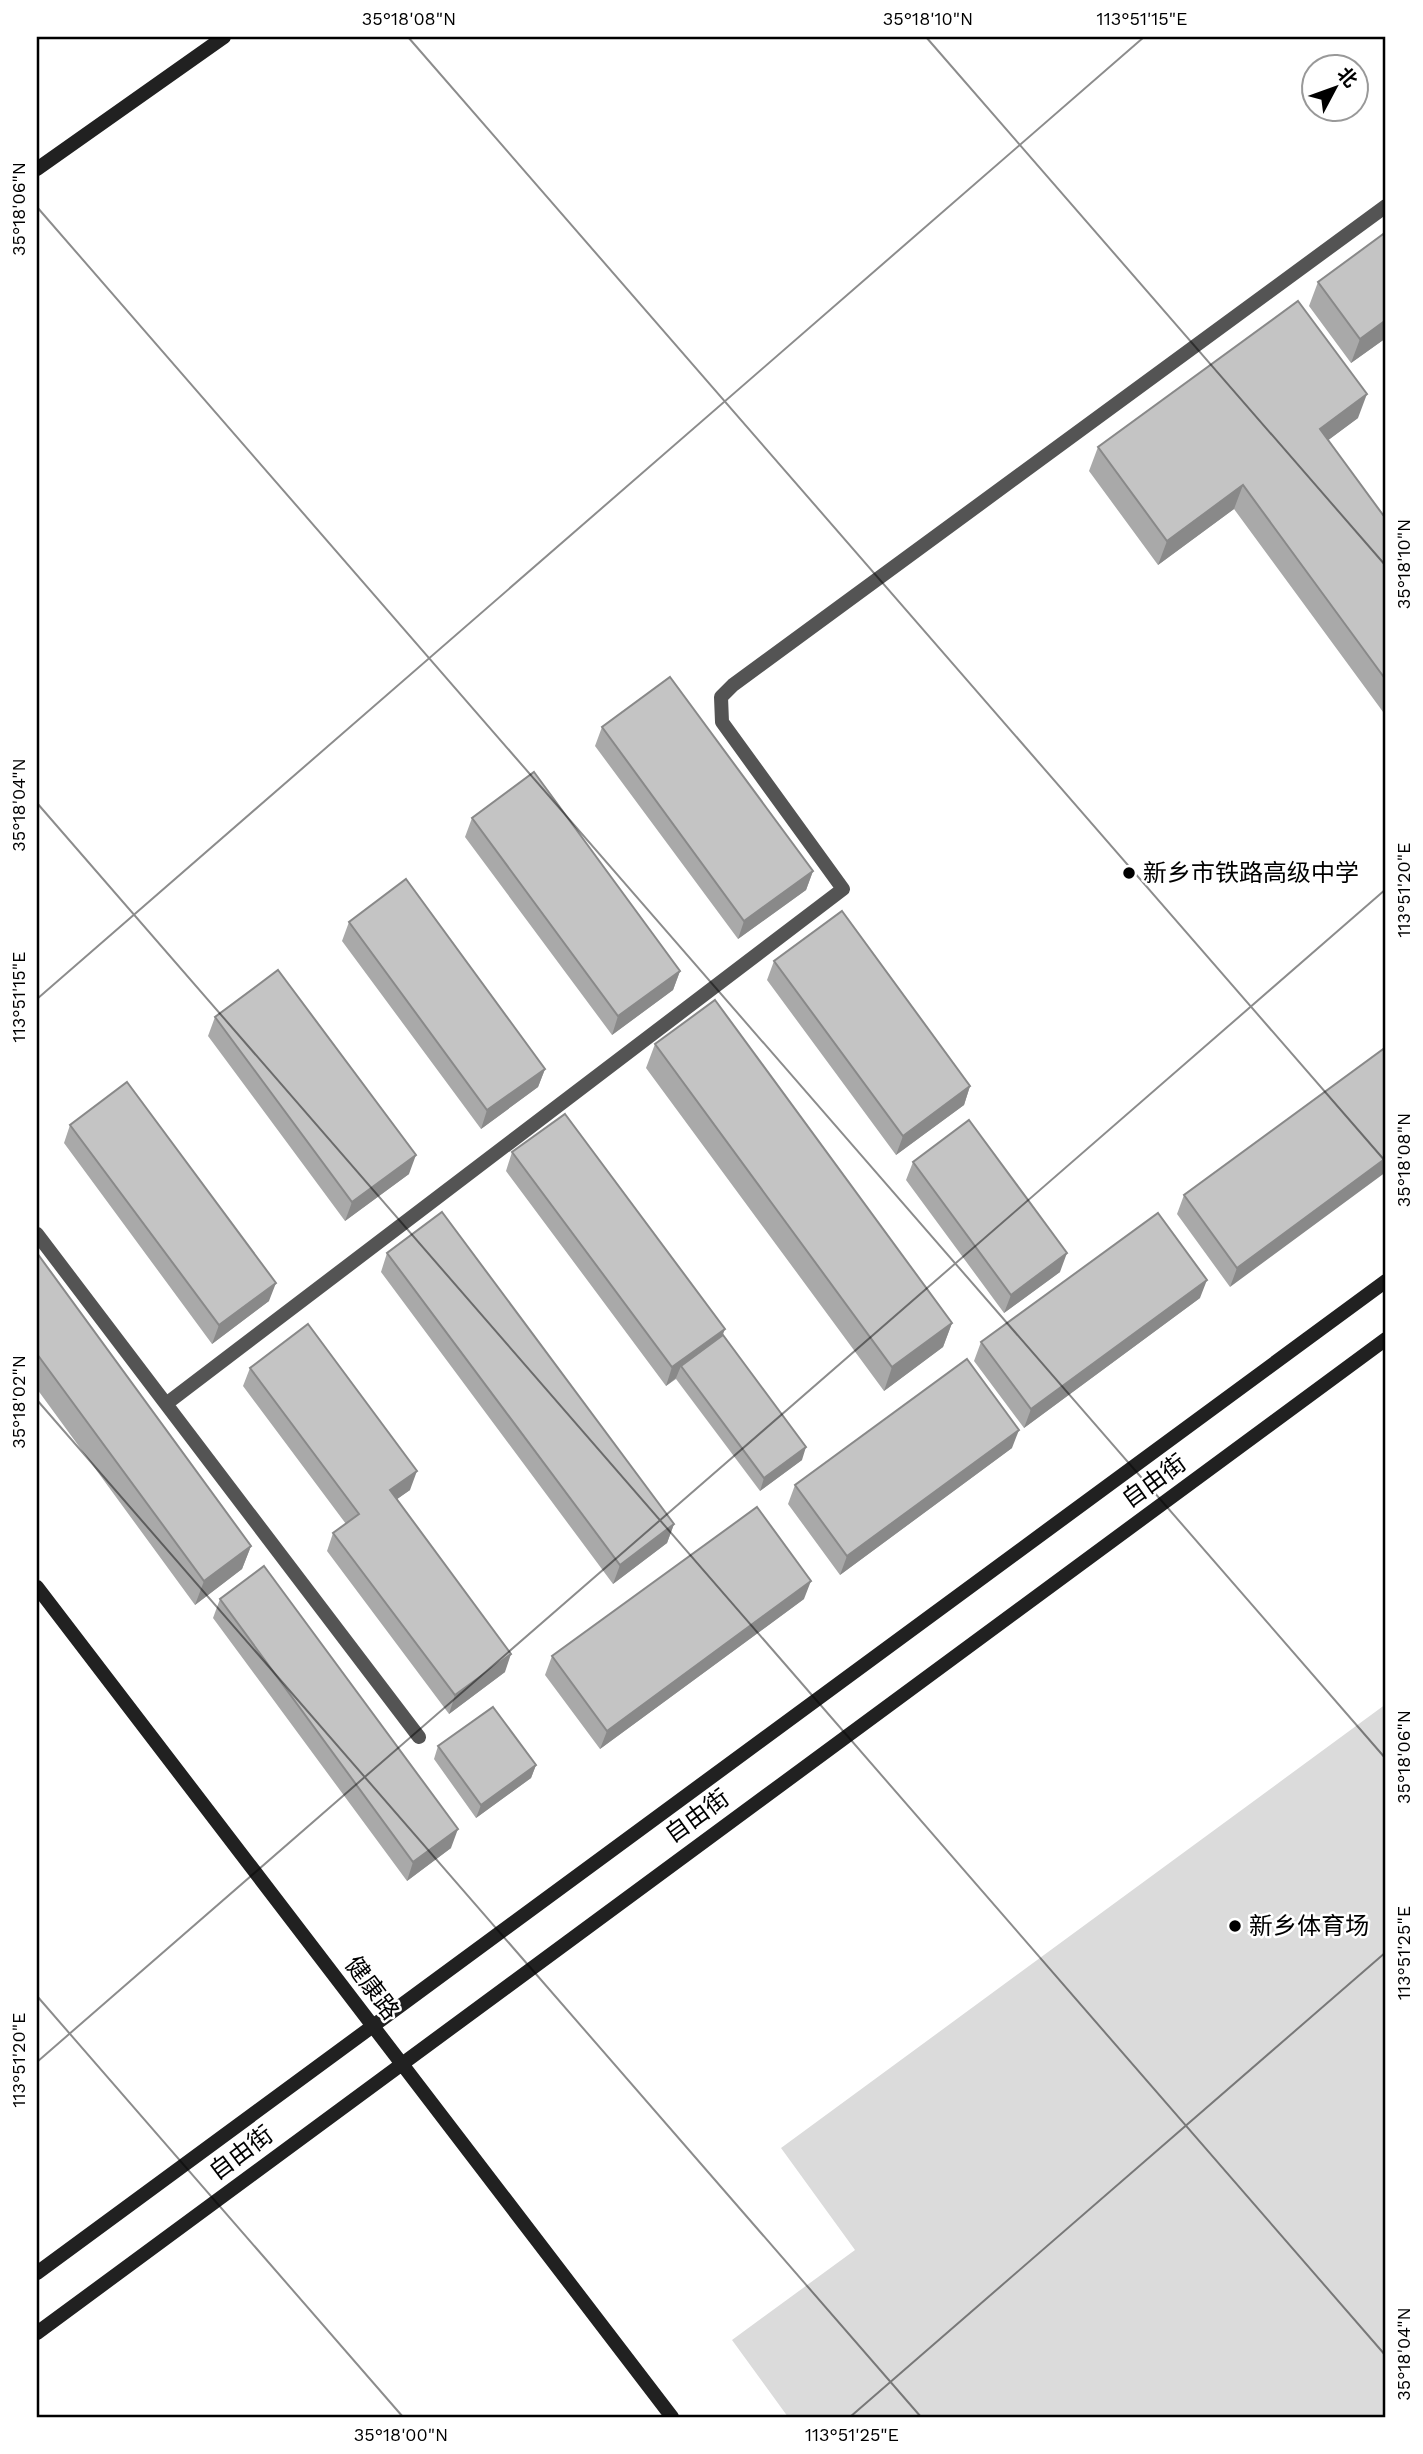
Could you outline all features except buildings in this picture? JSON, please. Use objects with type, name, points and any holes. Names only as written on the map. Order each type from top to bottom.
[{"type":"street","points":[[37,169],[224,37]]},
{"type":"street","name":"自由街","points":[[37,2273],[1386,1281]]},
{"type":"street","name":"自由街","points":[[37,2333],[1386,1339]]},
{"type":"street","name":"健康路","points":[[37,1587],[671,2417]]},
{"type":"lane","points":[[166,1404],[844,889],[722,722],[721,697],[733,685],[1386,206]]},
{"type":"lane","points":[[37,1234],[419,1737]]},
{"type":"shaded area","name":"新乡体育场","points":[[1386,1704],[1386,2417],[788,2417],[732,2340],[855,2250],[781,2148]]},
{"type":"place","name":"新乡市铁路高级中学","points":[[1129,873]]},
{"type":"place","name":"新乡体育场","points":[[1235,1926]]}]
